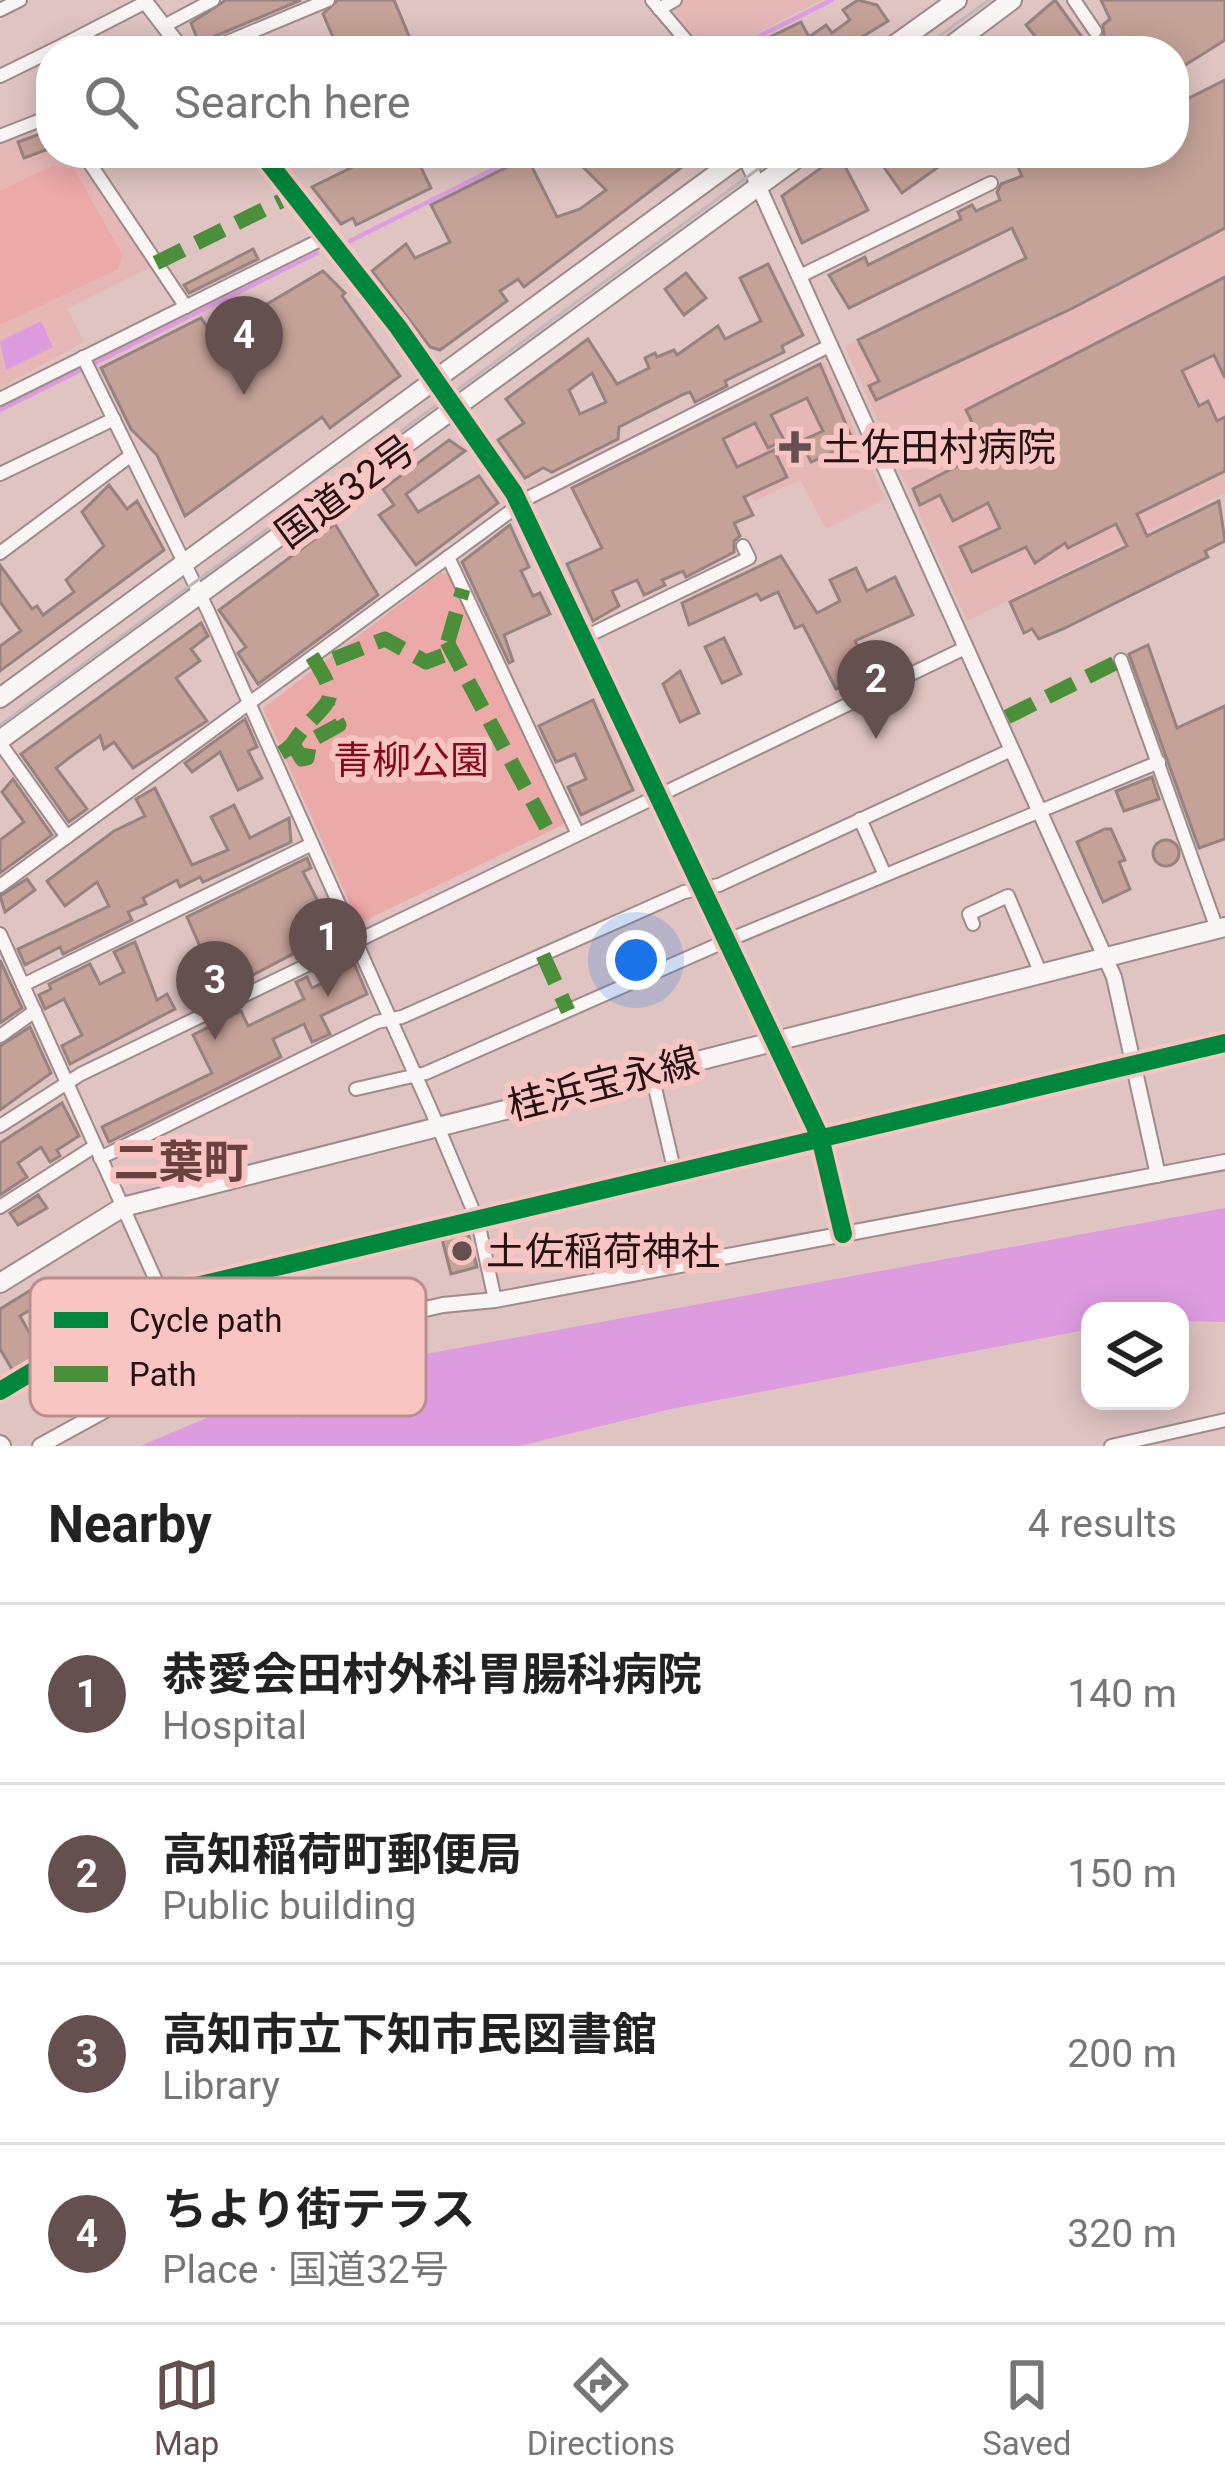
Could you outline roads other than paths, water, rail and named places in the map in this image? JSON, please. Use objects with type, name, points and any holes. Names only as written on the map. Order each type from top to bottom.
[{"type":"main road","points":[[907,36],[957,0]]},
{"type":"main road","points":[[964,36],[1012,0]]},
{"type":"main road","name":"国道32号","points":[[0,698],[723,168]]},
{"type":"main road","name":"国道32号","points":[[0,742],[784,168]]},
{"type":"main road","name":"桂浜宝永線","points":[[0,1283],[123,1207],[1221,928]]},
{"type":"street","points":[[0,10],[20,0]]},
{"type":"street","points":[[164,26],[213,0]]},
{"type":"street","points":[[242,36],[328,0]]},
{"type":"street","points":[[675,0],[656,4],[683,36]]},
{"type":"street","points":[[1074,0],[1095,31]]},
{"type":"street","points":[[79,36],[145,1],[172,36]]},
{"type":"street","points":[[0,76],[36,58]]},
{"type":"street","points":[[0,136],[36,122]]},
{"type":"street","points":[[93,168],[186,307]]},
{"type":"street","points":[[273,168],[434,379],[520,504],[820,1137],[843,1234]]},
{"type":"street","points":[[751,168],[1106,958],[1158,1174]]},
{"type":"street","points":[[800,277],[991,183]]},
{"type":"street","points":[[0,399],[326,237]]},
{"type":"street","points":[[0,886],[520,504],[831,345]]},
{"type":"street","points":[[83,357],[200,595],[356,940],[478,1222],[494,1300]]},
{"type":"street","points":[[0,474],[114,418]]},
{"type":"street","points":[[0,553],[130,456]]},
{"type":"street","points":[[583,638],[677,584],[748,558],[743,546]]},
{"type":"street","points":[[448,557],[577,832]]},
{"type":"street","points":[[0,1126],[67,1081],[965,648]]},
{"type":"street","points":[[1121,660],[1221,928]]},
{"type":"street","points":[[0,742],[67,837]]},
{"type":"street","points":[[0,1208],[98,1152],[390,1019],[684,892],[701,890],[1009,751]]},
{"type":"street","points":[[356,1089],[415,1076],[1159,762]]},
{"type":"street","points":[[860,819],[885,875]]},
{"type":"street","points":[[23,985],[312,844]]},
{"type":"street","points":[[973,924],[969,914],[1008,896],[1041,974]]},
{"type":"street","points":[[0,934],[5,958],[23,985],[155,1278]]},
{"type":"street","points":[[0,1036],[34,1011]]},
{"type":"street","points":[[232,1278],[1225,1042]]},
{"type":"street","points":[[650,1071],[675,1173]]},
{"type":"street","points":[[426,1309],[494,1300],[1225,1162]]},
{"type":"street","points":[[0,1391],[30,1373]]},
{"type":"street","points":[[40,1446],[95,1416]]},
{"type":"street","points":[[1111,1446],[1225,1420]]},
{"type":"waterway","points":[[759,36],[832,0]]},
{"type":"waterway","points":[[350,241],[496,168]]},
{"type":"waterway","points":[[0,410],[317,253]]},
{"type":"tram line","points":[[940,36],[989,0]]},
{"type":"tram line","points":[[0,725],[760,168]]},
{"type":"place","name":"ちより街テラス","points":[[244,395]]},
{"type":"place","name":"土佐田村病院","points":[[795,447]]},
{"type":"place","name":"高知稲荷町郵便局","points":[[876,739]]},
{"type":"place","name":"恭愛会田村外科胃腸科病院","points":[[328,997]]},
{"type":"place","name":"高知市立下知市民図書館","points":[[215,1040]]},
{"type":"place","name":"土佐稲荷神社","points":[[462,1251]]},
{"type":"district","name":"二葉町","points":[[181,1162]]},
{"type":"park label","name":"青柳公園","points":[[411,760]]}]
